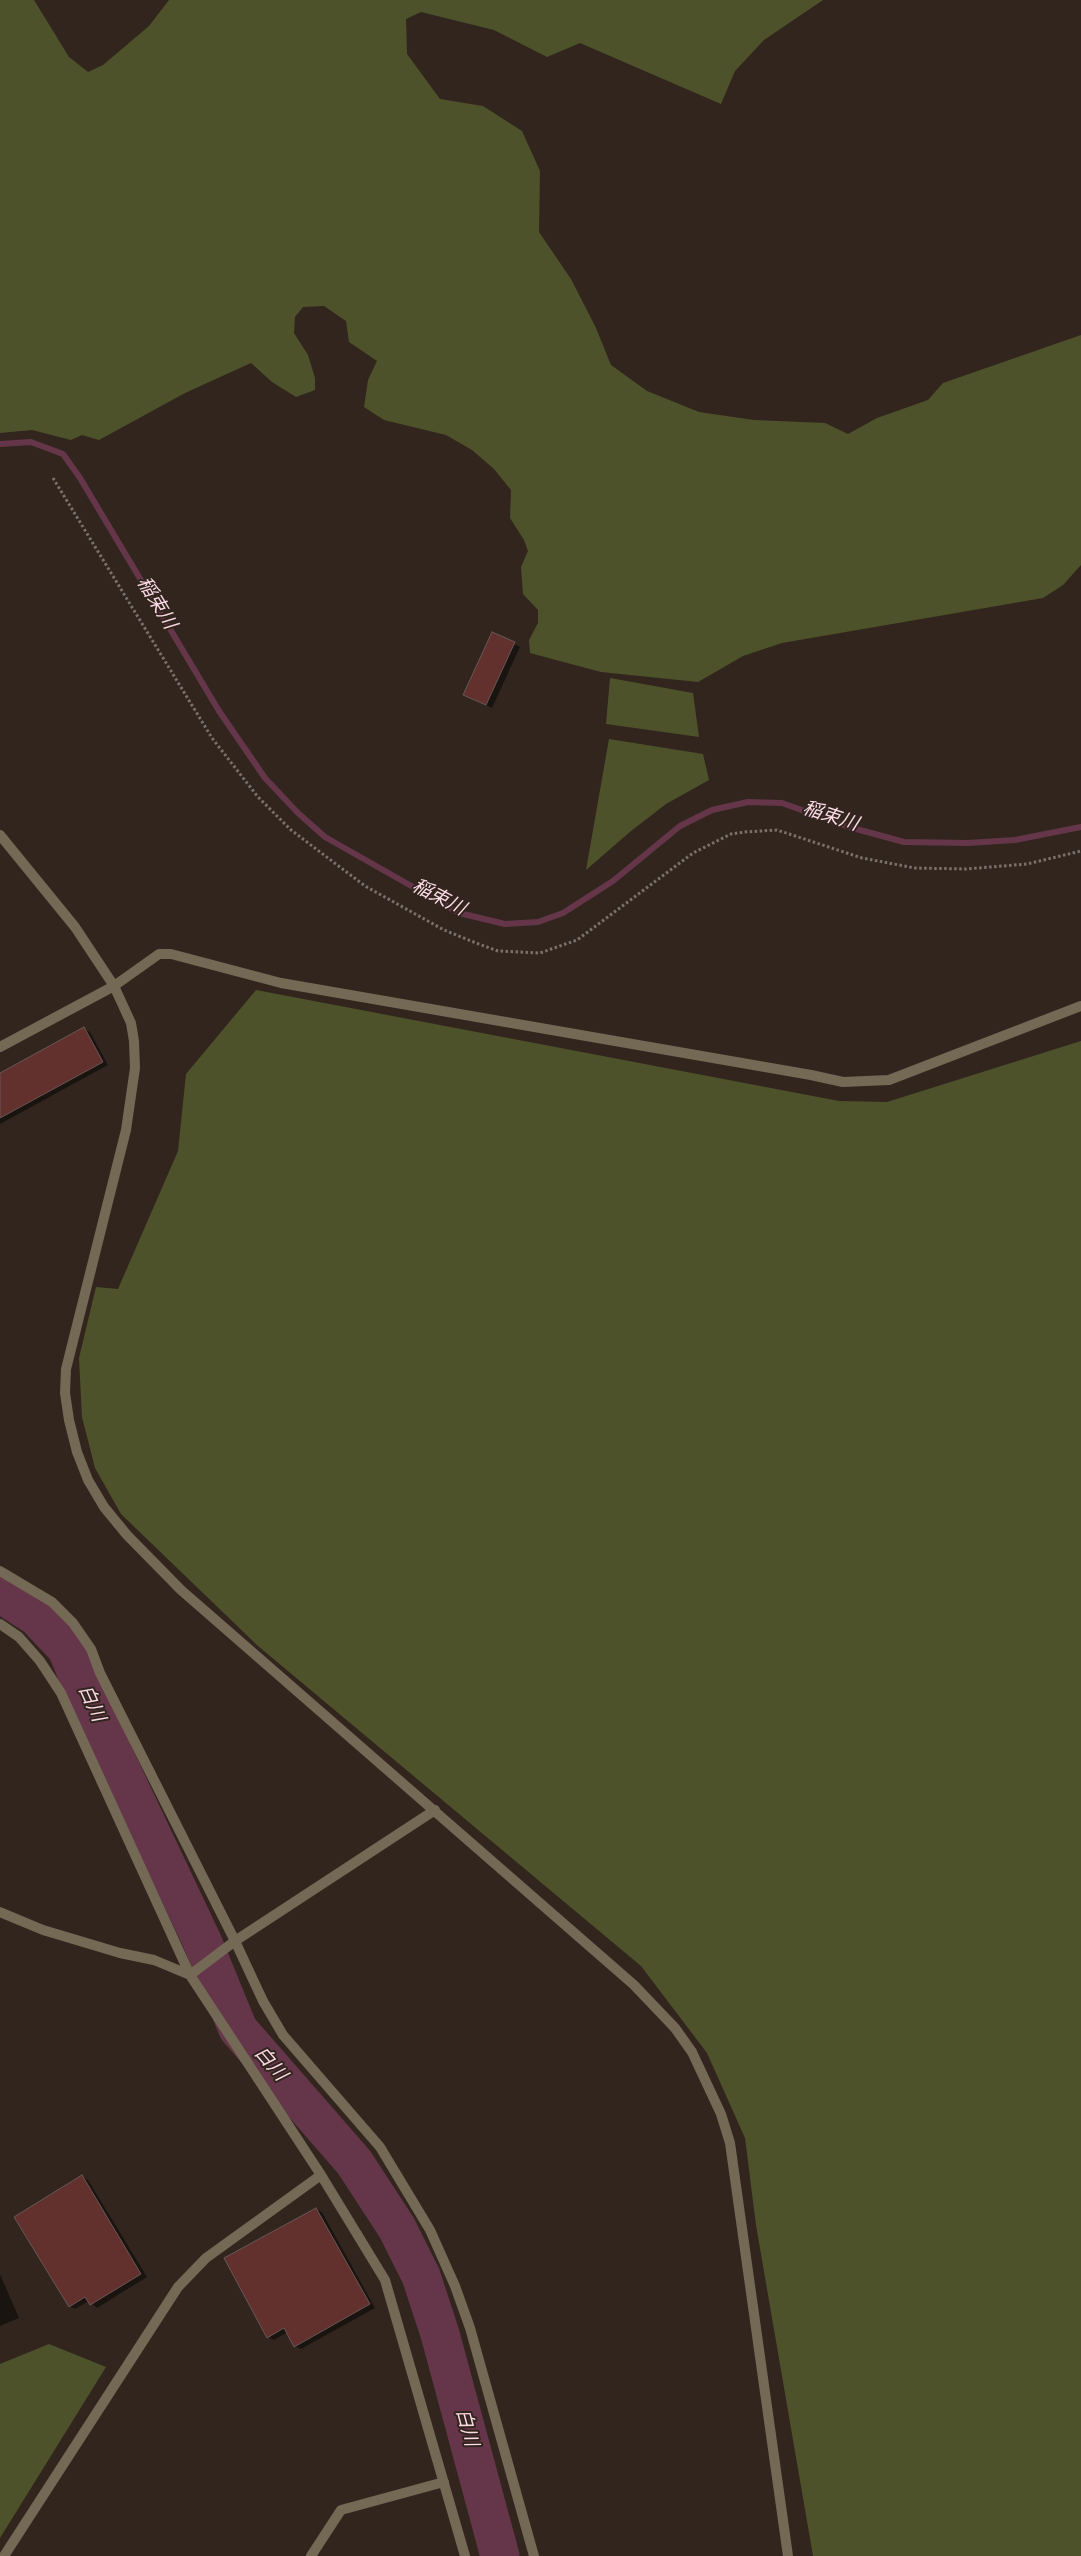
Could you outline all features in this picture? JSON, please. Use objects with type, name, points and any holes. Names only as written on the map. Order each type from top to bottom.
[{"type":"street","points":[[0,835],[75,927],[114,986],[131,1023],[135,1068],[126,1130],[66,1368],[65,1393],[69,1420],[77,1452],[88,1480],[104,1507],[127,1535],[181,1590],[634,1985],[675,2028],[692,2052],[721,2114],[735,2173],[788,2556]]},
{"type":"street","points":[[0,1047],[114,986],[159,954],[171,954],[281,983],[811,1075],[842,1082],[889,1080],[1081,1006]]},
{"type":"street","points":[[0,1571],[52,1602],[72,1623],[91,1649],[100,1673],[235,1941],[263,2001],[283,2035],[380,2147],[430,2230],[455,2286],[470,2328],[534,2556]]},
{"type":"street","points":[[0,1624],[19,1638],[40,1661],[61,1693],[190,1976],[321,2175],[385,2280],[465,2556]]},
{"type":"street","points":[[190,1976],[235,1941],[435,1810]]},
{"type":"street","points":[[0,1912],[43,1930],[120,1953],[154,1960],[190,1976]]},
{"type":"street","points":[[4,2556],[178,2287],[206,2258],[321,2175]]},
{"type":"street","points":[[311,2556],[341,2510],[444,2482]]},
{"type":"path","points":[[53,478],[212,738],[258,797],[306,842],[365,886],[444,930],[498,951],[540,953],[577,940],[595,929],[622,904],[693,853],[732,834],[777,830],[862,858],[915,868],[966,869],[1027,864],[1081,850]]},
{"type":"green space","points":[[0,0],[34,0],[69,57],[88,72],[103,65],[149,26],[169,0],[823,0],[764,40],[735,71],[721,104],[580,43],[547,57],[494,30],[421,12],[406,19],[407,54],[440,99],[483,106],[522,131],[540,171],[539,232],[571,279],[596,328],[611,365],[647,391],[699,412],[754,420],[825,423],[848,434],[877,418],[928,400],[943,383],[1081,335],[1081,565],[1063,585],[1043,598],[782,643],[743,656],[698,682],[601,672],[530,653],[529,640],[538,623],[538,610],[523,594],[521,567],[528,551],[524,540],[510,518],[511,490],[494,469],[472,450],[446,435],[384,420],[364,407],[368,380],[377,361],[349,342],[346,321],[324,306],[303,307],[295,317],[294,333],[308,355],[315,378],[315,390],[296,397],[272,382],[251,363],[185,393],[99,440],[82,435],[71,440],[32,430],[0,433]]},
{"type":"green space","points":[[610,678],[693,693],[699,737],[606,724]]},
{"type":"green space","points":[[609,739],[703,754],[709,780],[666,804],[586,870]]},
{"type":"green space","points":[[256,990],[839,1101],[887,1102],[1081,1041],[1081,2556],[813,2556],[756,2225],[745,2138],[707,2053],[641,1966],[258,1646],[121,1514],[95,1468],[82,1417],[79,1358],[96,1287],[118,1289],[178,1151],[186,1074]]},
{"type":"green space","points":[[49,2344],[106,2367],[0,2538],[0,2364]]},
{"type":"building","points":[[492,632],[515,642],[486,705],[463,695]]},
{"type":"building","points":[[84,1027],[103,1062],[0,1118],[0,1073]]},
{"type":"building","points":[[82,2175],[141,2274],[90,2305],[85,2297],[69,2307],[14,2217]]},
{"type":"building","points":[[316,2208],[370,2304],[294,2347],[284,2328],[267,2338],[224,2258]]},
{"type":"waterway","name":"稲束川","points":[[0,444],[31,442],[63,454],[80,478],[219,711],[265,778],[298,813],[325,837],[459,913],[505,924],[538,922],[563,913],[613,881],[680,826],[712,810],[748,802],[782,803],[849,827],[904,842],[968,843],[1015,840],[1081,827]]},
{"type":"waterway","name":"白川","points":[[0,1593],[37,1617],[67,1649],[86,1696],[202,1941],[238,2029],[354,2162],[397,2228],[421,2276],[440,2334],[500,2556]]}]
